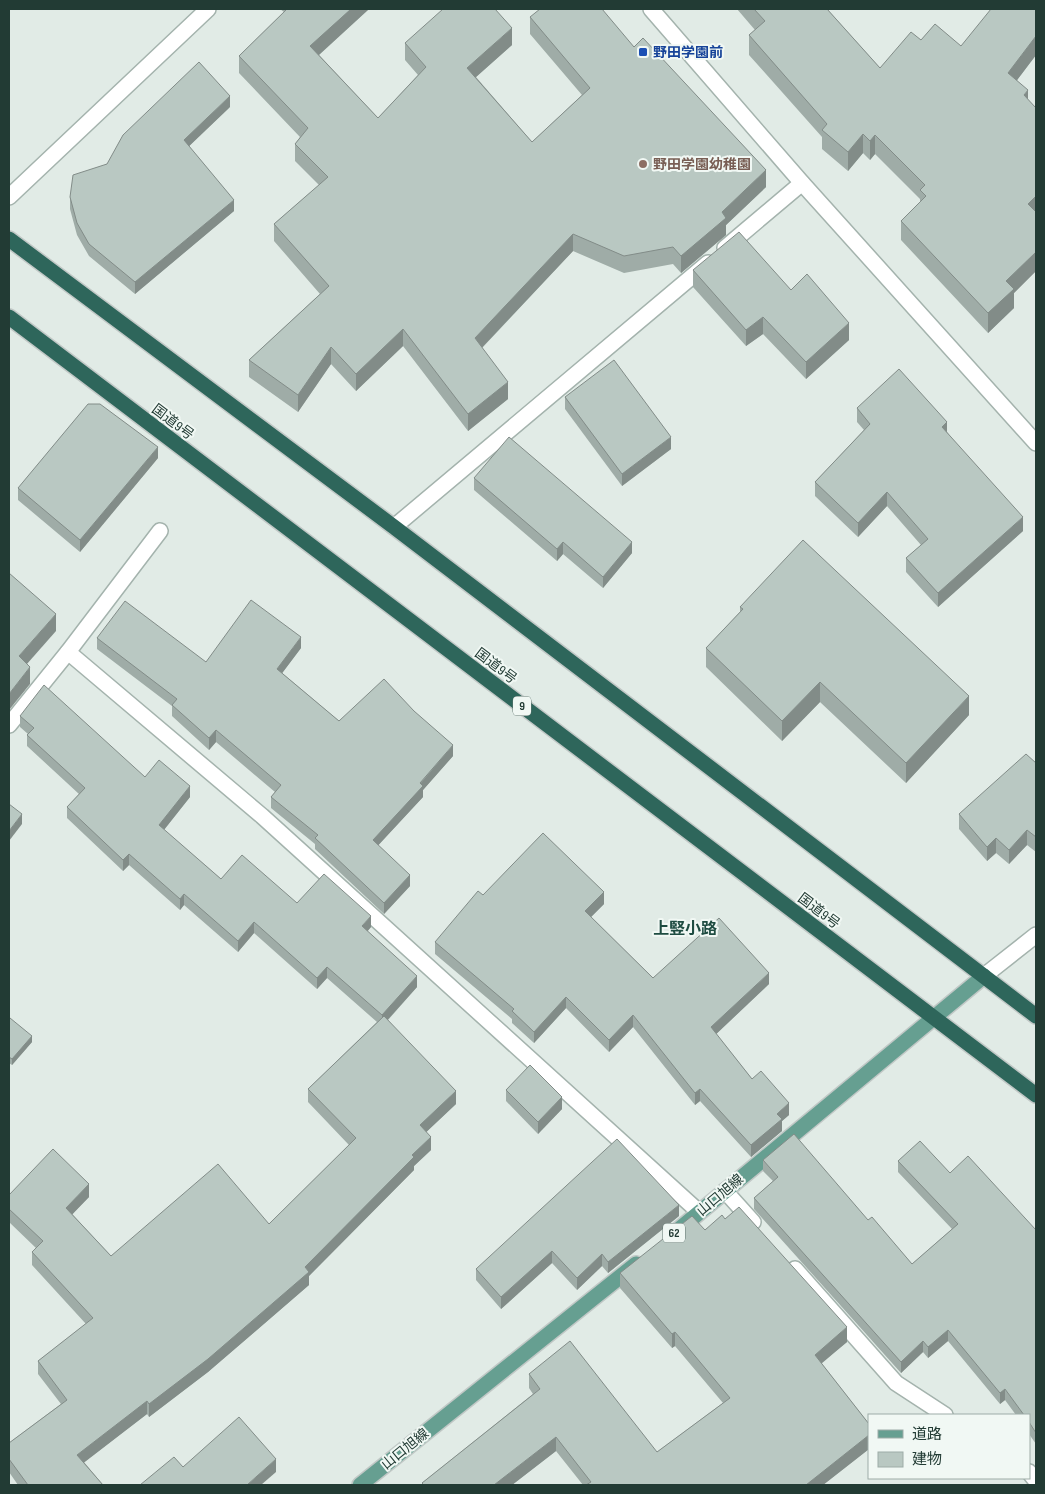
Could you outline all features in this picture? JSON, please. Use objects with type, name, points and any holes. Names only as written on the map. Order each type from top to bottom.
[{"type":"highway","points":[[9,239],[394,527],[1036,1016]]},
{"type":"highway","name":"国道9号","points":[[9,317],[1036,1095]]},
{"type":"main road","name":"山口旭線","points":[[669,1237],[984,976]]},
{"type":"main road","name":"山口旭線","points":[[360,1485],[646,1256]]},
{"type":"street","points":[[9,198],[208,9]]},
{"type":"street","points":[[651,9],[802,183],[1036,443]]},
{"type":"street","points":[[394,527],[802,183]]},
{"type":"street","points":[[9,725],[68,652],[160,531]]},
{"type":"street","points":[[68,652],[269,823],[700,1212]]},
{"type":"street","points":[[984,976],[1036,935]]},
{"type":"street","points":[[725,1191],[764,1235]]},
{"type":"street","points":[[784,1257],[896,1383],[943,1414]]},
{"type":"building","points":[[287,9],[351,9],[310,46],[378,118],[426,67],[405,43],[443,9],[495,9],[512,28],[467,68],[532,142],[590,88],[530,17],[540,9],[602,9],[634,47],[643,38],[766,170],[722,212],[726,218],[681,256],[673,247],[624,256],[573,234],[475,338],[508,382],[468,414],[403,329],[356,374],[331,347],[298,395],[249,360],[329,286],[274,224],[328,177],[295,144],[308,128],[239,56]]},
{"type":"building","points":[[754,9],[827,9],[880,68],[911,32],[921,40],[935,24],[961,46],[991,9],[1036,9],[1036,36],[1008,73],[1028,90],[1024,95],[1036,108],[1036,196],[1028,204],[1036,212],[1036,252],[1006,281],[1014,289],[988,313],[901,221],[926,196],[920,190],[925,185],[875,135],[870,141],[863,134],[848,152],[822,130],[827,124],[749,35],[765,21]]},
{"type":"building","points":[[199,62],[230,96],[184,140],[234,200],[135,282],[89,244],[77,223],[70,197],[73,175],[107,164],[123,135]]},
{"type":"building","points":[[739,232],[791,290],[807,274],[849,323],[806,362],[763,317],[746,330],[693,270]]},
{"type":"building","points":[[614,360],[671,437],[622,474],[565,397]]},
{"type":"building","points":[[899,369],[947,422],[942,427],[1023,517],[938,593],[906,558],[928,539],[887,492],[858,523],[815,482],[870,424],[857,408]]},
{"type":"building","points":[[88,404],[100,404],[158,447],[80,540],[18,488]]},
{"type":"building","points":[[509,437],[632,542],[603,577],[563,542],[557,549],[474,478]]},
{"type":"building","points":[[803,540],[969,696],[906,763],[820,682],[782,721],[706,648],[743,609],[740,607]]},
{"type":"building","points":[[9,573],[56,614],[19,656],[30,667],[9,694]]},
{"type":"building","points":[[251,600],[301,637],[277,669],[339,721],[384,679],[414,711],[453,745],[420,783],[423,786],[373,840],[410,875],[384,903],[315,838],[318,835],[271,797],[281,785],[216,730],[209,738],[172,705],[177,699],[97,638],[125,601],[206,662]]},
{"type":"building","points":[[44,685],[145,777],[159,760],[190,786],[159,825],[221,879],[242,855],[297,903],[324,874],[371,916],[362,926],[417,976],[382,1015],[327,967],[317,978],[254,922],[238,941],[184,894],[180,899],[129,854],[123,860],[67,807],[85,788],[27,735],[34,728],[20,716]]},
{"type":"building","points":[[1026,754],[1036,763],[1036,837],[1027,830],[1009,850],[996,838],[987,847],[959,814]]},
{"type":"building","points":[[9,804],[22,814],[9,831]]},
{"type":"building","points":[[543,833],[604,892],[585,911],[653,978],[719,918],[769,973],[711,1027],[752,1079],[761,1071],[789,1103],[777,1114],[782,1119],[751,1145],[700,1089],[695,1093],[633,1015],[609,1040],[566,997],[534,1032],[512,1011],[514,1009],[435,942],[478,891],[483,895]]},
{"type":"building","points":[[384,1016],[456,1091],[420,1125],[431,1137],[412,1155],[414,1157],[305,1267],[309,1272],[208,1359],[149,1404],[147,1401],[77,1455],[103,1485],[28,1485],[9,1459],[9,1443],[67,1400],[38,1361],[93,1318],[32,1252],[43,1241],[9,1209],[9,1195],[53,1149],[89,1184],[66,1208],[111,1256],[218,1164],[269,1224],[356,1138],[308,1089]]},
{"type":"building","points":[[10,1018],[32,1036],[12,1059],[9,1057]]},
{"type":"building","points":[[530,1065],[562,1097],[538,1122],[506,1090]]},
{"type":"building","points":[[794,1134],[868,1220],[872,1217],[912,1264],[958,1224],[898,1161],[920,1141],[950,1173],[968,1156],[1036,1230],[1036,1433],[1030,1424],[1030,1414],[1023,1414],[1005,1389],[1000,1393],[948,1330],[928,1347],[923,1341],[901,1362],[754,1198],[778,1177],[763,1160]]},
{"type":"building","points":[[617,1139],[679,1205],[608,1262],[602,1254],[577,1278],[552,1251],[501,1297],[476,1269]]},
{"type":"building","points":[[739,1207],[847,1327],[815,1355],[868,1423],[868,1436],[806,1485],[586,1485],[591,1482],[556,1437],[494,1485],[424,1485],[422,1483],[540,1389],[529,1374],[570,1341],[657,1452],[730,1398],[675,1332],[672,1334],[620,1273],[692,1216],[705,1230],[722,1215],[725,1219]]},
{"type":"building","points":[[239,1417],[276,1459],[247,1485],[140,1485],[174,1457],[183,1467]]},
{"type":"place","name":"野田学園前","points":[[643,52]]},
{"type":"place","name":"野田学園幼稚園","points":[[643,164]]},
{"type":"district","name":"上竪小路","points":[[685,929]]}]
